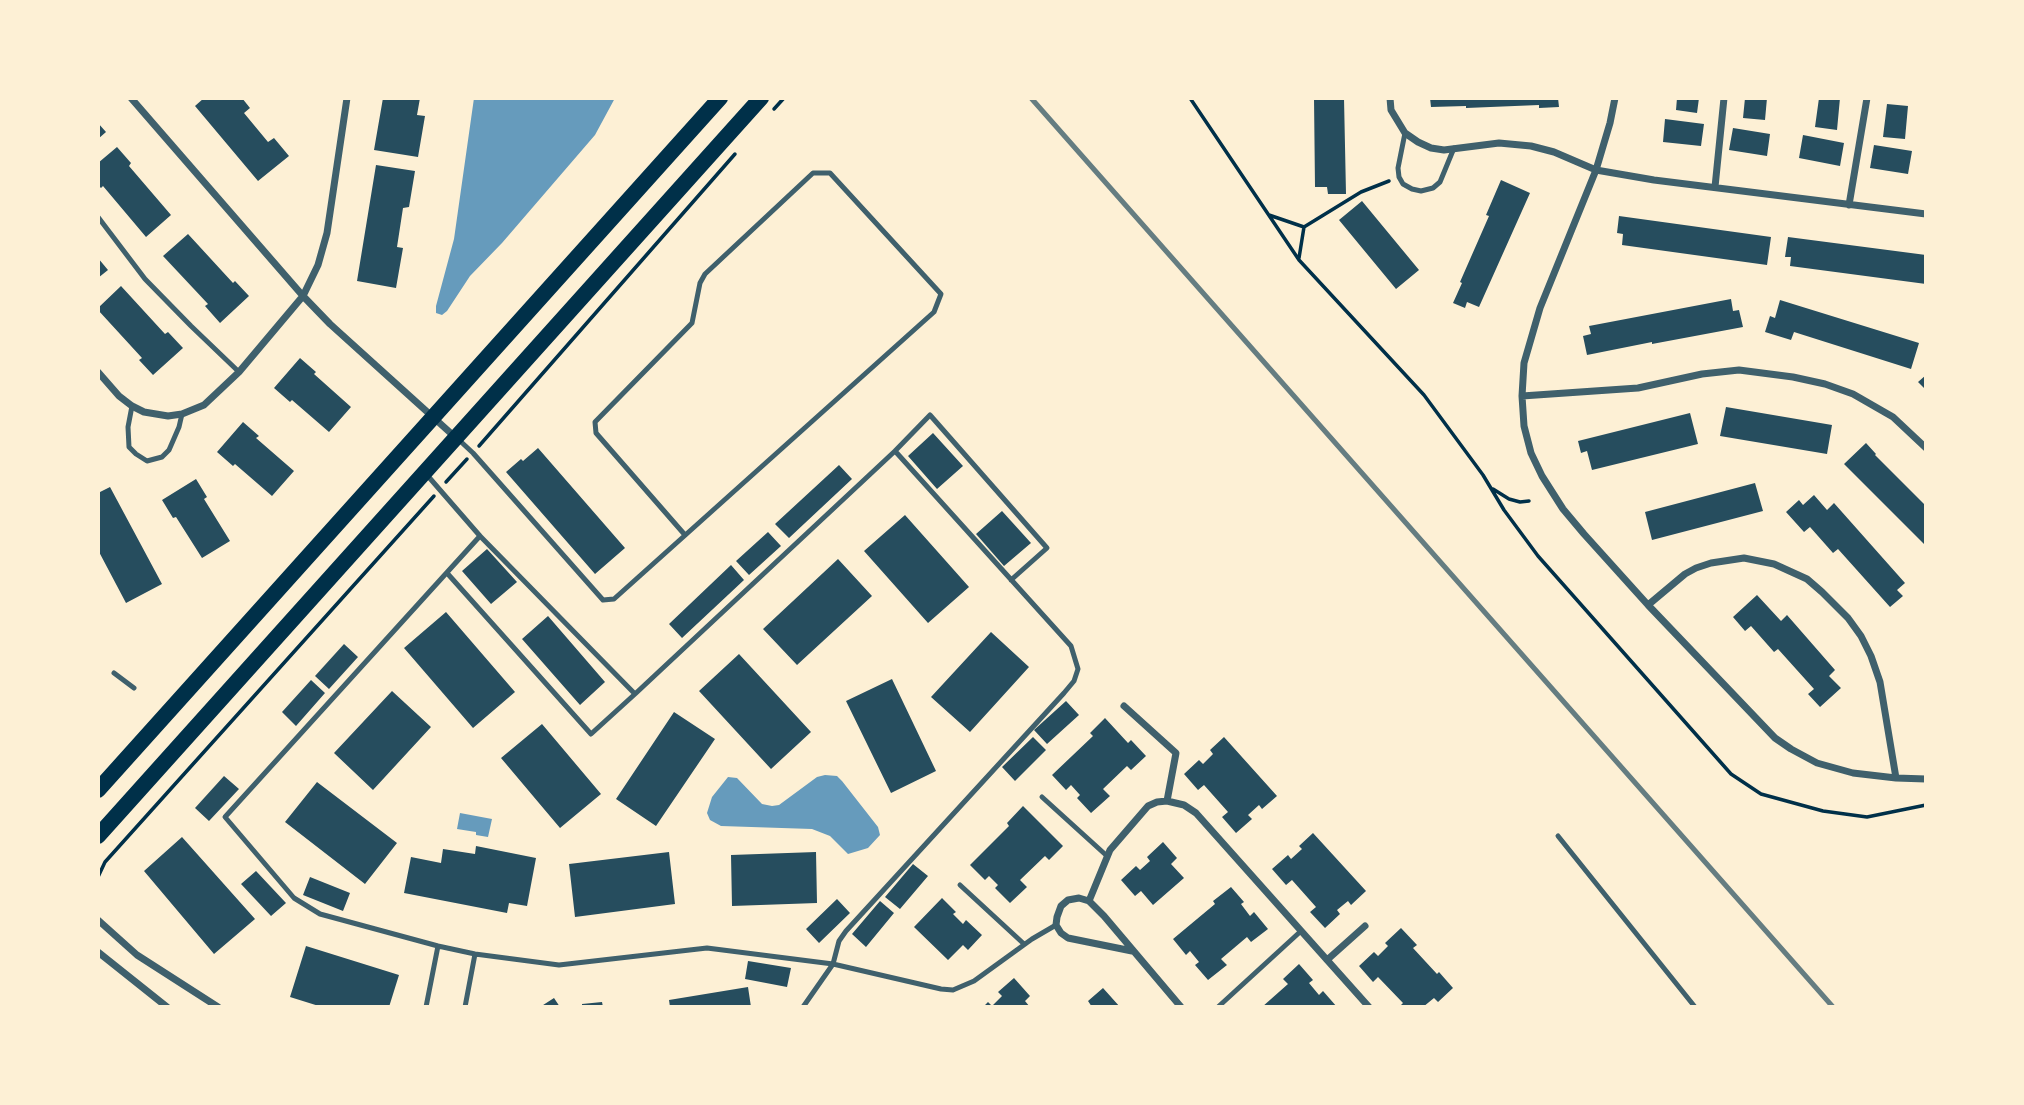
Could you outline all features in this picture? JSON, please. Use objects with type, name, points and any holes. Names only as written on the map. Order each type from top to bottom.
[{"type":"main road","points":[[98,790],[720,98]]},
{"type":"main road","points":[[98,836],[761,98]]},
{"type":"street","points":[[131,98],[303,296],[330,324],[456,437]]},
{"type":"street","points":[[98,372],[119,396],[132,406],[157,415],[182,414],[204,405],[239,372],[303,296],[318,265],[327,233],[347,98]]},
{"type":"street","points":[[1390,98],[1391,110],[1405,133],[1431,148],[1444,150],[1499,143],[1531,146],[1554,152],[1596,170],[1654,180],[1926,214]]},
{"type":"street","points":[[1615,98],[1596,170],[1531,333],[1524,363],[1522,396],[1524,426],[1531,453],[1563,509],[1648,605],[1763,727],[1791,749],[1816,763],[1853,773],[1926,779]]},
{"type":"street","points":[[1715,187],[1724,98]]},
{"type":"street","points":[[1849,205],[1867,98]]},
{"type":"street","points":[[1522,396],[1638,388],[1702,374],[1740,370],[1780,375],[1825,384],[1853,394],[1893,417],[1926,448]]},
{"type":"street","points":[[1648,605],[1696,568],[1744,558],[1774,564],[1807,579],[1848,618],[1871,656],[1880,682],[1896,778]]},
{"type":"street","points":[[1124,706],[1176,753],[1167,802]]},
{"type":"street","points":[[1089,901],[1110,850],[1148,806],[1157,802],[1184,805],[1196,813],[1369,1007]]},
{"type":"street","points":[[1132,951],[1068,938],[1060,933],[1056,917],[1061,906],[1068,900],[1079,898],[1089,901],[1181,1007]]},
{"type":"street","points":[[98,920],[137,955],[218,1007]]},
{"type":"street","points":[[1327,960],[1366,926]]},
{"type":"street","points":[[98,952],[167,1007]]},
{"type":"lane","points":[[1405,133],[1398,167],[1399,177],[1403,184],[1412,189],[1421,191],[1433,188],[1440,182],[1454,148]]},
{"type":"lane","points":[[456,437],[603,600],[614,599],[934,312],[941,294],[830,173],[813,173],[705,274],[699,284],[692,323],[595,422],[596,433],[685,535]]},
{"type":"lane","points":[[98,217],[125,249],[145,279],[239,372]]},
{"type":"lane","points":[[132,406],[128,428],[130,447],[148,461],[162,457],[169,450],[182,414]]},
{"type":"lane","points":[[447,573],[591,734],[895,451],[930,415],[1047,548],[1011,580]]},
{"type":"lane","points":[[803,1007],[832,964],[839,940],[846,931],[1074,681],[1078,669],[1071,646],[895,451]]},
{"type":"lane","points":[[425,473],[480,536],[635,694]]},
{"type":"lane","points":[[480,536],[225,817],[294,898],[304,905],[320,914],[475,954],[559,965],[707,948],[832,964],[953,990],[974,981],[1024,944],[1056,925]]},
{"type":"lane","points":[[114,673],[134,688]]},
{"type":"lane","points":[[1042,797],[1107,856]]},
{"type":"lane","points":[[1558,836],[1695,1007]]},
{"type":"lane","points":[[960,885],[1024,944]]},
{"type":"lane","points":[[1218,1007],[1301,931]]},
{"type":"lane","points":[[426,1007],[438,946]]},
{"type":"lane","points":[[465,1007],[475,954]]},
{"type":"path","points":[[1191,98],[1299,260],[1424,395],[1538,556],[1731,774],[1762,794],[1823,811],[1867,817],[1926,805]]},
{"type":"path","points":[[1299,260],[1304,227],[1360,192],[1399,177]]},
{"type":"path","points":[[1267,215],[1304,227]]},
{"type":"path","points":[[1490,487],[1509,499],[1529,501]]},
{"type":"water","points":[[474,98],[615,98],[595,135],[470,276],[442,315],[436,313],[436,306],[454,239]]},
{"type":"water","points":[[837,776],[878,827],[880,835],[868,848],[848,854],[830,836],[812,829],[721,826],[710,820],[707,813],[712,797],[728,777],[737,778],[762,804],[772,806],[779,805],[817,777]]},
{"type":"water","points":[[460,813],[492,819],[488,837],[457,829]]},
{"type":"building","points":[[204,98],[242,98],[250,108],[244,113],[268,142],[274,138],[289,156],[258,181],[195,106]]},
{"type":"building","points":[[383,98],[420,98],[417,115],[425,116],[418,157],[374,150]]},
{"type":"building","points":[[1314,98],[1344,98],[1346,194],[1328,194],[1327,187],[1315,187]]},
{"type":"building","points":[[1430,98],[1558,98],[1559,107],[1431,107]]},
{"type":"building","points":[[1677,98],[1699,98],[1697,113],[1676,110]]},
{"type":"building","points":[[1745,98],[1767,98],[1765,120],[1743,118]]},
{"type":"building","points":[[1819,98],[1840,98],[1837,130],[1815,127]]},
{"type":"building","points":[[1887,104],[1908,106],[1905,139],[1883,137]]},
{"type":"building","points":[[1665,119],[1704,124],[1701,146],[1663,142]]},
{"type":"building","points":[[98,123],[106,132],[98,139]]},
{"type":"building","points":[[1733,128],[1770,134],[1767,156],[1729,150]]},
{"type":"building","points":[[1803,135],[1844,143],[1840,166],[1799,158]]},
{"type":"building","points":[[1874,145],[1912,151],[1908,174],[1870,168]]},
{"type":"building","points":[[117,147],[131,163],[129,166],[171,215],[146,237],[103,186],[101,188],[98,185],[98,163]]},
{"type":"building","points":[[376,165],[415,171],[409,207],[403,208],[397,247],[403,248],[396,288],[357,281]]},
{"type":"building","points":[[1501,180],[1530,193],[1479,307],[1467,302],[1465,308],[1453,303]]},
{"type":"building","points":[[1362,201],[1419,270],[1396,289],[1339,220]]},
{"type":"building","points":[[1619,216],[1771,237],[1767,265],[1622,245],[1623,234],[1617,233]]},
{"type":"building","points":[[188,234],[233,283],[235,281],[249,296],[220,323],[205,306],[208,304],[163,256]]},
{"type":"building","points":[[1788,237],[1926,255],[1926,284],[1790,266],[1791,257],[1785,257]]},
{"type":"building","points":[[98,258],[108,270],[98,278]]},
{"type":"building","points":[[121,286],[165,334],[168,332],[183,348],[153,375],[139,360],[142,358],[98,310]]},
{"type":"building","points":[[1731,299],[1733,311],[1739,310],[1743,327],[1587,355],[1583,336],[1591,334],[1589,326]]},
{"type":"building","points":[[1780,300],[1919,343],[1911,369],[1794,332],[1791,340],[1765,332],[1770,316],[1775,318]]},
{"type":"building","points":[[300,358],[351,407],[329,432],[274,388]]},
{"type":"building","points":[[1926,375],[1926,390],[1918,382]]},
{"type":"building","points":[[1726,407],[1832,425],[1827,454],[1720,436]]},
{"type":"building","points":[[1690,413],[1698,444],[1592,470],[1587,451],[1581,453],[1578,441]]},
{"type":"building","points":[[243,422],[259,436],[256,438],[294,471],[272,496],[217,452]]},
{"type":"building","points":[[933,433],[963,466],[937,489],[908,456]]},
{"type":"building","points":[[1866,443],[1926,506],[1926,546],[1844,464]]},
{"type":"building","points":[[538,448],[625,548],[595,574],[506,472]]},
{"type":"building","points":[[839,465],[852,479],[789,538],[775,524]]},
{"type":"building","points":[[196,479],[207,497],[204,499],[230,541],[202,558],[162,500]]},
{"type":"building","points":[[1755,483],[1763,511],[1652,540],[1645,512]]},
{"type":"building","points":[[110,487],[162,584],[126,603],[98,550],[98,493]]},
{"type":"building","points":[[1814,495],[1827,510],[1834,503],[1905,583],[1897,590],[1903,596],[1890,607],[1838,549],[1833,553],[1810,527],[1804,532],[1786,512],[1799,500],[1803,505]]},
{"type":"building","points":[[1002,511],[1031,543],[1004,566],[976,534]]},
{"type":"building","points":[[905,515],[969,587],[928,623],[864,551]]},
{"type":"building","points":[[768,532],[781,546],[749,575],[736,561]]},
{"type":"building","points":[[487,549],[517,582],[491,604],[462,571]]},
{"type":"building","points":[[838,559],[872,596],[797,665],[763,629]]},
{"type":"building","points":[[731,565],[744,580],[682,638],[669,624]]},
{"type":"building","points":[[1757,595],[1781,621],[1787,615],[1835,670],[1829,676],[1841,688],[1820,707],[1808,694],[1814,689],[1778,649],[1774,652],[1751,626],[1745,631],[1733,617]]},
{"type":"building","points":[[446,612],[515,692],[473,728],[404,648]]},
{"type":"building","points":[[548,616],[605,682],[580,705],[522,639]]},
{"type":"building","points":[[991,632],[1029,667],[970,732],[931,697]]},
{"type":"building","points":[[344,644],[358,657],[329,689],[315,676]]},
{"type":"building","points":[[739,654],[811,732],[771,769],[699,691]]},
{"type":"building","points":[[892,679],[936,771],[891,793],[846,701]]},
{"type":"building","points":[[311,680],[325,693],[296,726],[282,712]]},
{"type":"building","points":[[392,691],[431,727],[373,790],[334,753]]},
{"type":"building","points":[[1066,701],[1079,715],[1047,744],[1034,730]]},
{"type":"building","points":[[674,712],[715,739],[656,826],[616,799]]},
{"type":"building","points":[[1105,718],[1128,743],[1131,740],[1146,756],[1131,770],[1127,766],[1103,789],[1110,796],[1091,813],[1077,798],[1080,795],[1071,785],[1066,790],[1052,775],[1093,736],[1090,733]]},
{"type":"building","points":[[542,724],[601,794],[560,828],[501,758]]},
{"type":"building","points":[[1033,737],[1046,750],[1015,781],[1002,767]]},
{"type":"building","points":[[1224,737],[1277,796],[1262,809],[1259,805],[1248,815],[1252,819],[1236,833],[1222,817],[1228,812],[1204,785],[1198,790],[1184,774],[1199,760],[1203,764],[1213,754],[1210,750]]},
{"type":"building","points":[[224,776],[239,789],[209,821],[195,808]]},
{"type":"building","points":[[317,782],[397,843],[365,884],[285,822]]},
{"type":"building","points":[[1023,806],[1063,846],[1049,860],[1045,856],[1020,880],[1027,887],[1010,903],[995,888],[998,885],[989,876],[985,880],[970,865],[1009,826],[1007,823]]},
{"type":"building","points":[[1313,833],[1366,891],[1351,905],[1348,901],[1337,910],[1340,914],[1325,928],[1310,912],[1316,907],[1292,880],[1286,885],[1272,869],[1288,855],[1291,859],[1302,849],[1299,846]]},
{"type":"building","points":[[182,837],[255,919],[214,954],[144,871]]},
{"type":"building","points":[[1163,842],[1177,858],[1171,864],[1184,878],[1153,905],[1141,891],[1135,896],[1121,880],[1136,866],[1140,870],[1150,861],[1147,857]]},
{"type":"building","points":[[476,846],[536,858],[527,906],[509,903],[507,913],[404,893],[411,857],[441,863],[443,849],[475,854]]},
{"type":"building","points":[[669,852],[675,904],[575,917],[569,864]]},
{"type":"building","points":[[816,852],[817,903],[732,906],[731,855]]},
{"type":"building","points":[[913,864],[928,876],[900,909],[885,897]]},
{"type":"building","points":[[256,871],[286,903],[271,916],[241,884]]},
{"type":"building","points":[[310,877],[350,893],[343,911],[303,895]]},
{"type":"building","points":[[1231,887],[1244,902],[1241,904],[1250,916],[1254,912],[1268,929],[1251,942],[1247,937],[1221,959],[1227,965],[1208,980],[1195,965],[1199,962],[1190,951],[1186,955],[1173,939]]},
{"type":"building","points":[[942,898],[963,924],[966,920],[982,935],[968,950],[963,945],[948,960],[914,927]]},
{"type":"building","points":[[837,899],[850,913],[819,943],[806,929]]},
{"type":"building","points":[[880,901],[894,913],[866,947],[852,934]]},
{"type":"building","points":[[1401,928],[1417,945],[1413,948],[1453,988],[1438,1002],[1434,998],[1423,1007],[1399,1007],[1403,1003],[1378,977],[1373,982],[1359,966],[1374,952],[1378,956],[1388,946],[1385,943]]},
{"type":"building","points":[[306,946],[399,975],[389,1007],[322,1007],[290,997]]},
{"type":"building","points":[[748,961],[791,968],[787,987],[745,979]]},
{"type":"building","points":[[1299,964],[1313,980],[1309,983],[1319,995],[1323,991],[1337,1007],[1262,1007],[1288,984],[1283,979]]},
{"type":"building","points":[[1014,978],[1030,996],[1025,1001],[1030,1007],[983,1007],[988,1002],[992,1006],[1002,996],[998,992]]},
{"type":"building","points":[[748,987],[751,1007],[670,1007],[669,1000]]},
{"type":"building","points":[[1103,988],[1120,1007],[1092,1007],[1088,1001]]},
{"type":"building","points":[[554,998],[560,1007],[540,1007]]},
{"type":"building","points":[[602,1002],[603,1007],[582,1007],[582,1004]]},
{"type":"railway","points":[[1031,98],[1833,1007]]}]
